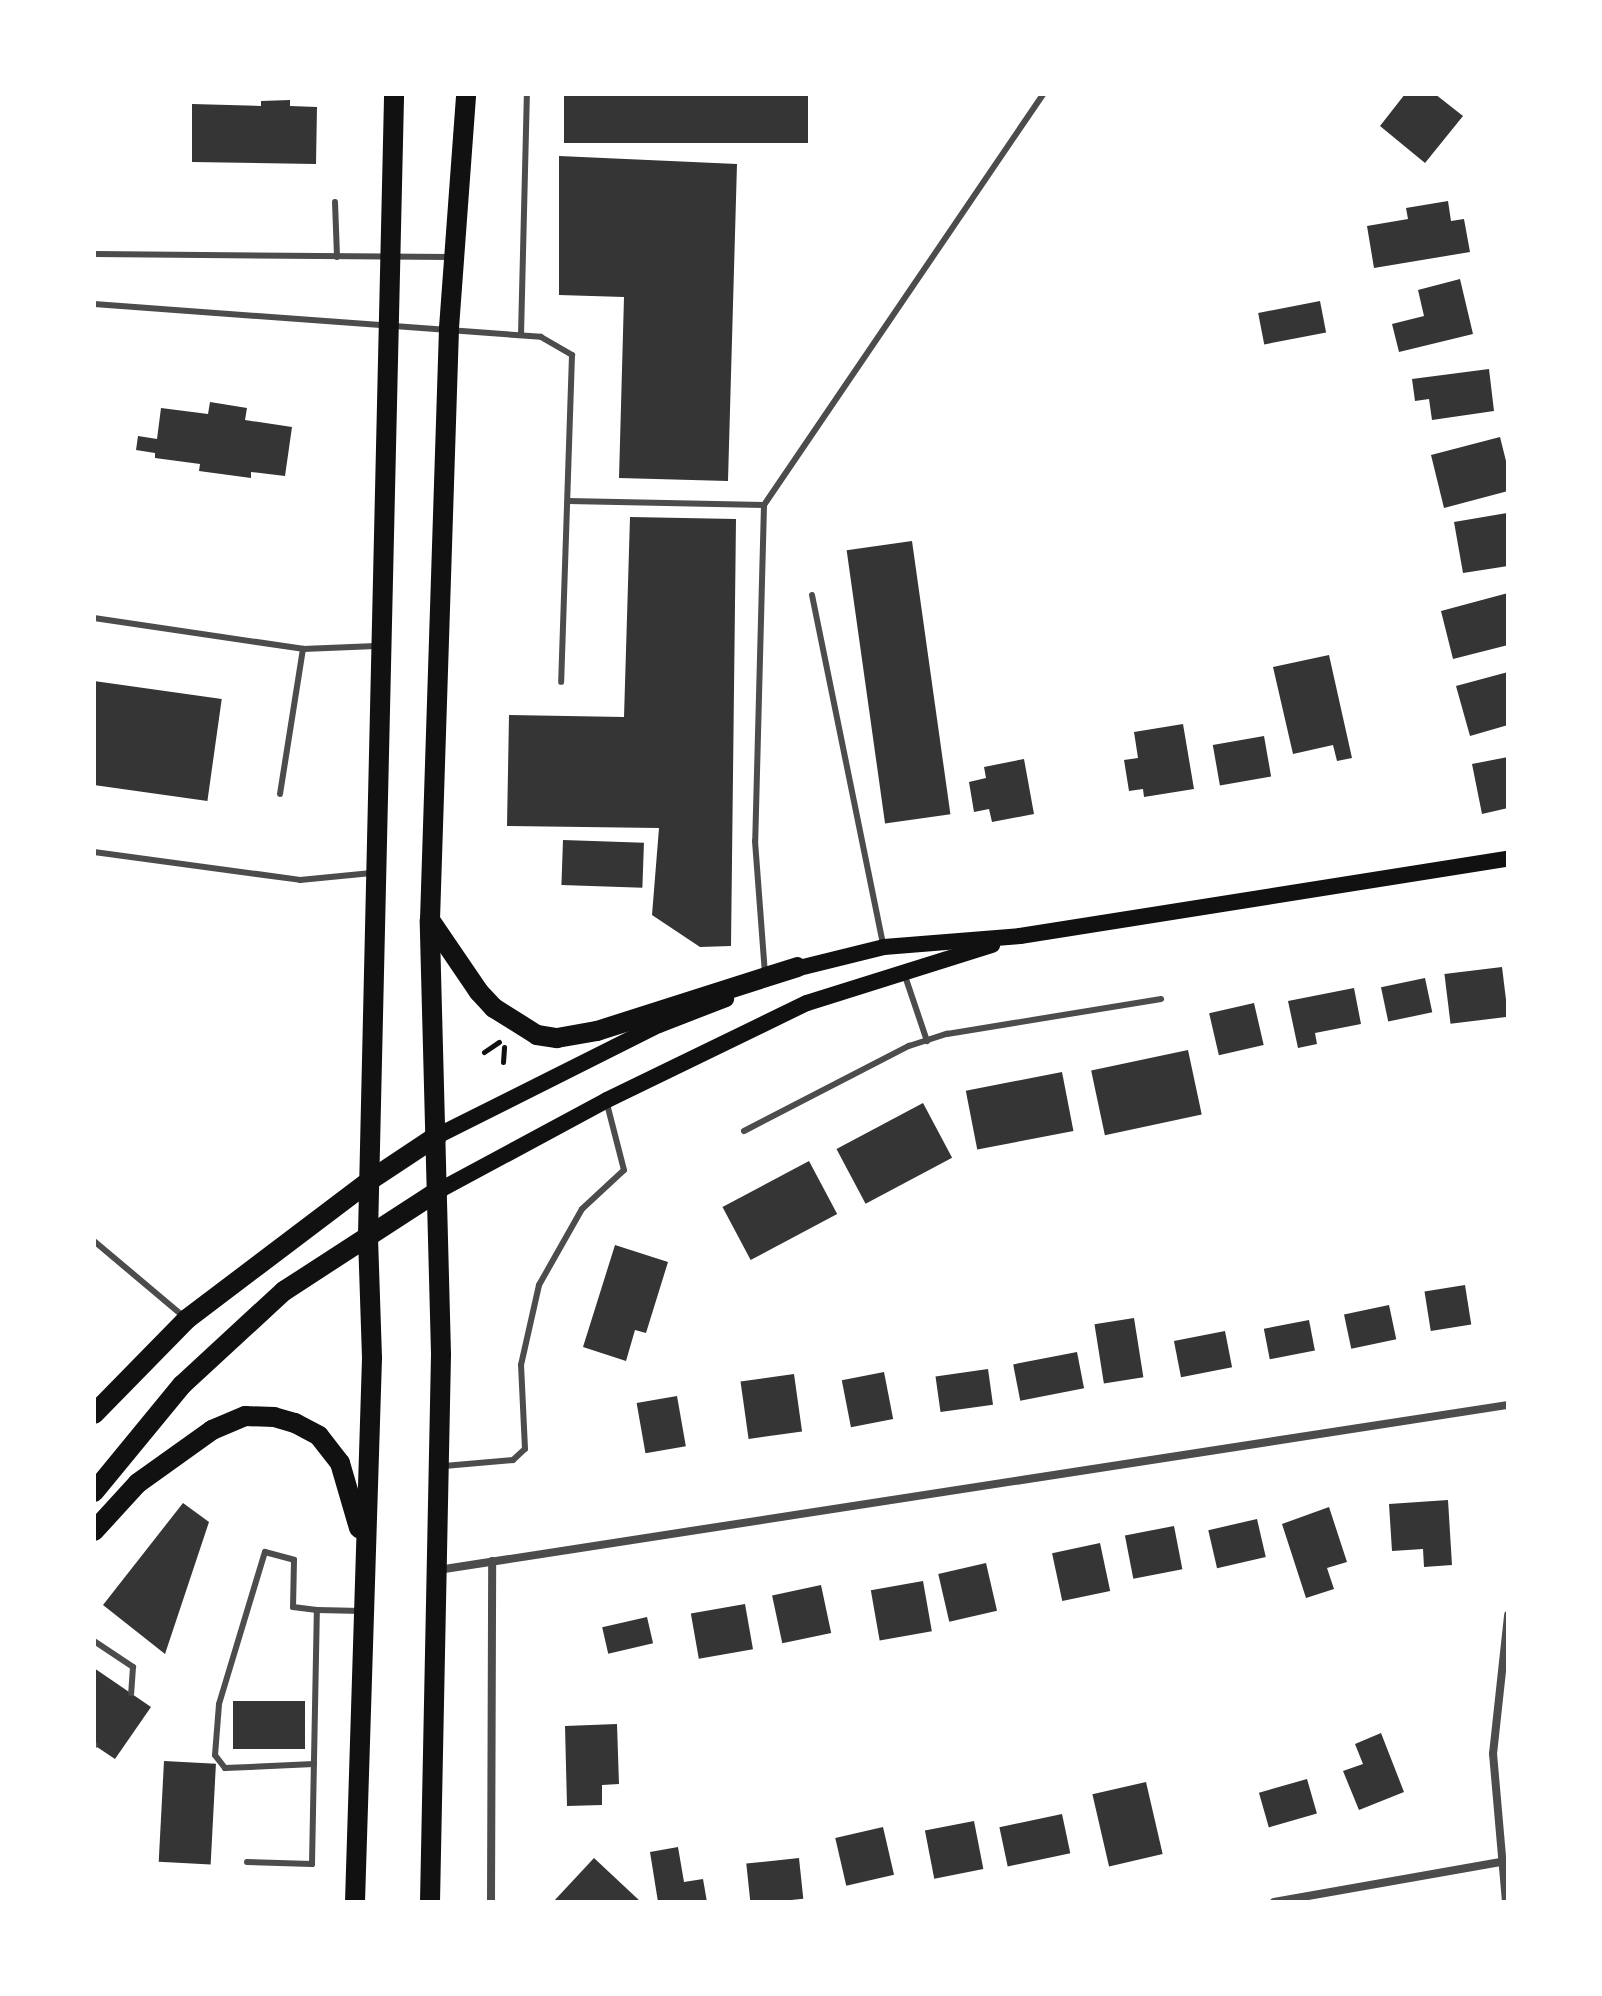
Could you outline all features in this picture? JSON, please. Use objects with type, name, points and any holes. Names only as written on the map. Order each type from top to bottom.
[{"type":"main road","points":[[355,1902],[372,1358],[368,1235],[372,1179],[380,646],[394,94]]},
{"type":"main road","points":[[430,1902],[439,1467],[438,1191],[430,920],[449,328],[466,94]]},
{"type":"main road","points":[[430,920],[494,1008],[537,1035],[557,1038],[597,1031],[797,967],[884,947],[1020,936],[1508,859]]},
{"type":"main road","points":[[94,1492],[182,1385],[284,1291],[438,1191],[607,1100],[807,1003],[1020,936]]},
{"type":"main road","points":[[94,1414],[187,1319],[372,1179],[437,1136],[646,1031],[797,967]]},
{"type":"main road","points":[[94,1531],[138,1483],[212,1430],[245,1416],[274,1417],[319,1436],[340,1463],[365,1547]]},
{"type":"street","points":[[437,1570],[1508,1405]]},
{"type":"street","points":[[491,1902],[492,1561]]},
{"type":"street","points":[[1506,1902],[1500,1862],[1493,1754],[1508,1615]]},
{"type":"street","points":[[1274,1902],[1500,1862]]},
{"type":"lane","points":[[521,335],[527,94]]},
{"type":"lane","points":[[765,977],[755,841],[764,505],[1043,94]]},
{"type":"lane","points":[[335,202],[337,257]]},
{"type":"lane","points":[[94,254],[454,257]]},
{"type":"lane","points":[[94,304],[541,337],[572,355],[561,682]]},
{"type":"lane","points":[[568,501],[764,505]]},
{"type":"lane","points":[[812,595],[884,947]]},
{"type":"lane","points":[[94,618],[303,649],[380,646]]},
{"type":"lane","points":[[280,794],[303,649]]},
{"type":"lane","points":[[94,852],[300,880],[378,873]]},
{"type":"lane","points":[[904,973],[927,1041]]},
{"type":"lane","points":[[744,1131],[909,1046],[947,1034],[1161,999]]},
{"type":"lane","points":[[439,1467],[513,1460],[525,1449],[521,1365],[539,1285],[582,1209],[624,1170],[607,1100]]},
{"type":"lane","points":[[94,1241],[187,1319]]},
{"type":"lane","points":[[314,1764],[225,1768],[215,1755],[219,1704],[265,1552],[294,1560],[293,1607],[362,1611]]},
{"type":"lane","points":[[247,1862],[312,1864],[317,1610]]},
{"type":"lane","points":[[94,1641],[133,1667],[131,1693]]},
{"type":"building","points":[[564,94],[808,94],[808,143],[564,143]]},
{"type":"building","points":[[1405,94],[1435,94],[1463,116],[1425,163],[1380,126]]},
{"type":"building","points":[[290,100],[290,106],[317,107],[316,164],[192,162],[192,104],[261,106],[261,101]]},
{"type":"building","points":[[559,156],[737,164],[728,481],[619,478],[624,297],[559,295]]},
{"type":"building","points":[[1448,201],[1451,221],[1464,219],[1470,252],[1374,268],[1367,226],[1408,219],[1406,208]]},
{"type":"building","points":[[1460,279],[1473,334],[1399,352],[1392,324],[1424,316],[1418,290]]},
{"type":"building","points":[[1320,301],[1326,332],[1264,344],[1258,313]]},
{"type":"building","points":[[1489,369],[1494,411],[1432,420],[1429,399],[1415,401],[1412,379]]},
{"type":"building","points":[[210,402],[247,408],[245,420],[292,427],[285,476],[251,472],[251,478],[199,471],[200,464],[155,458],[155,453],[136,450],[138,436],[157,439],[161,408],[208,414]]},
{"type":"building","points":[[1500,437],[1508,469],[1508,491],[1444,508],[1431,455]]},
{"type":"building","points":[[1507,513],[1508,566],[1463,573],[1454,522]]},
{"type":"building","points":[[630,517],[736,519],[731,946],[700,947],[652,915],[659,828],[507,826],[509,715],[624,717]]},
{"type":"building","points":[[912,541],[950,814],[885,823],[847,550]]},
{"type":"building","points":[[1508,593],[1508,645],[1453,659],[1441,611]]},
{"type":"building","points":[[1329,655],[1352,758],[1337,761],[1333,745],[1293,754],[1273,667]]},
{"type":"building","points":[[1508,672],[1508,725],[1470,736],[1456,686]]},
{"type":"building","points":[[94,681],[222,699],[207,801],[94,785]]},
{"type":"building","points":[[1183,724],[1194,789],[1144,797],[1143,789],[1129,791],[1124,760],[1138,758],[1134,732]]},
{"type":"building","points":[[1264,736],[1271,776],[1220,785],[1213,745]]},
{"type":"building","points":[[1508,757],[1508,808],[1482,814],[1472,764]]},
{"type":"building","points":[[1024,759],[1034,814],[992,822],[989,809],[974,812],[969,782],[986,778],[984,767]]},
{"type":"building","points":[[563,840],[644,843],[642,888],[561,885]]},
{"type":"building","points":[[1502,967],[1508,1017],[1451,1024],[1444,974]]},
{"type":"building","points":[[1425,978],[1432,1012],[1388,1022],[1381,987]]},
{"type":"building","points":[[1354,988],[1361,1024],[1315,1033],[1317,1044],[1298,1048],[1288,1001]]},
{"type":"building","points":[[1254,1003],[1264,1045],[1219,1055],[1209,1013]]},
{"type":"building","points":[[1188,1050],[1202,1115],[1105,1135],[1091,1071]]},
{"type":"building","points":[[1062,1072],[1073,1131],[977,1150],[966,1091]]},
{"type":"building","points":[[923,1103],[952,1158],[866,1204],[836,1149]]},
{"type":"building","points":[[809,1161],[837,1214],[751,1260],[722,1207]]},
{"type":"building","points":[[615,1245],[668,1262],[646,1333],[635,1330],[626,1361],[583,1347]]},
{"type":"building","points":[[1465,1285],[1471,1325],[1431,1331],[1425,1291]]},
{"type":"building","points":[[1389,1305],[1396,1339],[1351,1349],[1344,1315]]},
{"type":"building","points":[[1134,1318],[1143,1377],[1104,1384],[1094,1324]]},
{"type":"building","points":[[1309,1320],[1315,1350],[1270,1359],[1264,1329]]},
{"type":"building","points":[[1225,1331],[1232,1367],[1181,1377],[1174,1341]]},
{"type":"building","points":[[1077,1352],[1084,1388],[1020,1401],[1013,1364]]},
{"type":"building","points":[[988,1369],[993,1405],[941,1412],[936,1376]]},
{"type":"building","points":[[884,1372],[893,1419],[851,1427],[842,1380]]},
{"type":"building","points":[[794,1374],[802,1431],[749,1439],[741,1382]]},
{"type":"building","points":[[677,1396],[686,1446],[645,1453],[637,1403]]},
{"type":"building","points":[[1448,1500],[1452,1565],[1424,1567],[1423,1549],[1392,1551],[1389,1504]]},
{"type":"building","points":[[183,1503],[209,1522],[165,1654],[103,1605]]},
{"type":"building","points":[[1329,1507],[1347,1562],[1327,1568],[1334,1589],[1306,1598],[1282,1524]]},
{"type":"building","points":[[1257,1519],[1266,1557],[1217,1568],[1208,1530]]},
{"type":"building","points":[[1174,1526],[1182,1569],[1133,1579],[1125,1536]]},
{"type":"building","points":[[1100,1543],[1110,1591],[1062,1601],[1052,1553]]},
{"type":"building","points":[[986,1563],[997,1611],[949,1622],[938,1574]]},
{"type":"building","points":[[923,1581],[932,1631],[880,1640],[871,1590]]},
{"type":"building","points":[[821,1585],[831,1633],[782,1643],[772,1595]]},
{"type":"building","points":[[745,1604],[753,1649],[699,1659],[691,1614]]},
{"type":"building","points":[[647,1617],[653,1643],[608,1654],[602,1627]]},
{"type":"building","points":[[94,1668],[151,1707],[115,1759],[94,1745]]},
{"type":"building","points":[[233,1701],[305,1701],[305,1749],[233,1749]]},
{"type":"building","points":[[617,1724],[619,1784],[602,1785],[602,1805],[567,1806],[565,1726]]},
{"type":"building","points":[[1381,1733],[1404,1792],[1359,1810],[1343,1771],[1363,1764],[1355,1744]]},
{"type":"building","points":[[164,1761],[216,1764],[211,1865],[159,1862]]},
{"type":"building","points":[[1307,1779],[1317,1814],[1269,1827],[1259,1793]]},
{"type":"building","points":[[1146,1782],[1163,1854],[1109,1866],[1092,1794]]},
{"type":"building","points":[[1062,1814],[1070,1853],[1008,1866],[999,1827]]},
{"type":"building","points":[[974,1821],[983,1869],[934,1879],[925,1831]]},
{"type":"building","points":[[883,1827],[894,1875],[846,1886],[835,1838]]},
{"type":"building","points":[[678,1847],[684,1882],[703,1879],[707,1902],[658,1902],[650,1852]]},
{"type":"building","points":[[594,1858],[641,1902],[553,1902]]},
{"type":"building","points":[[799,1858],[803,1899],[750,1902],[746,1864]]}]
